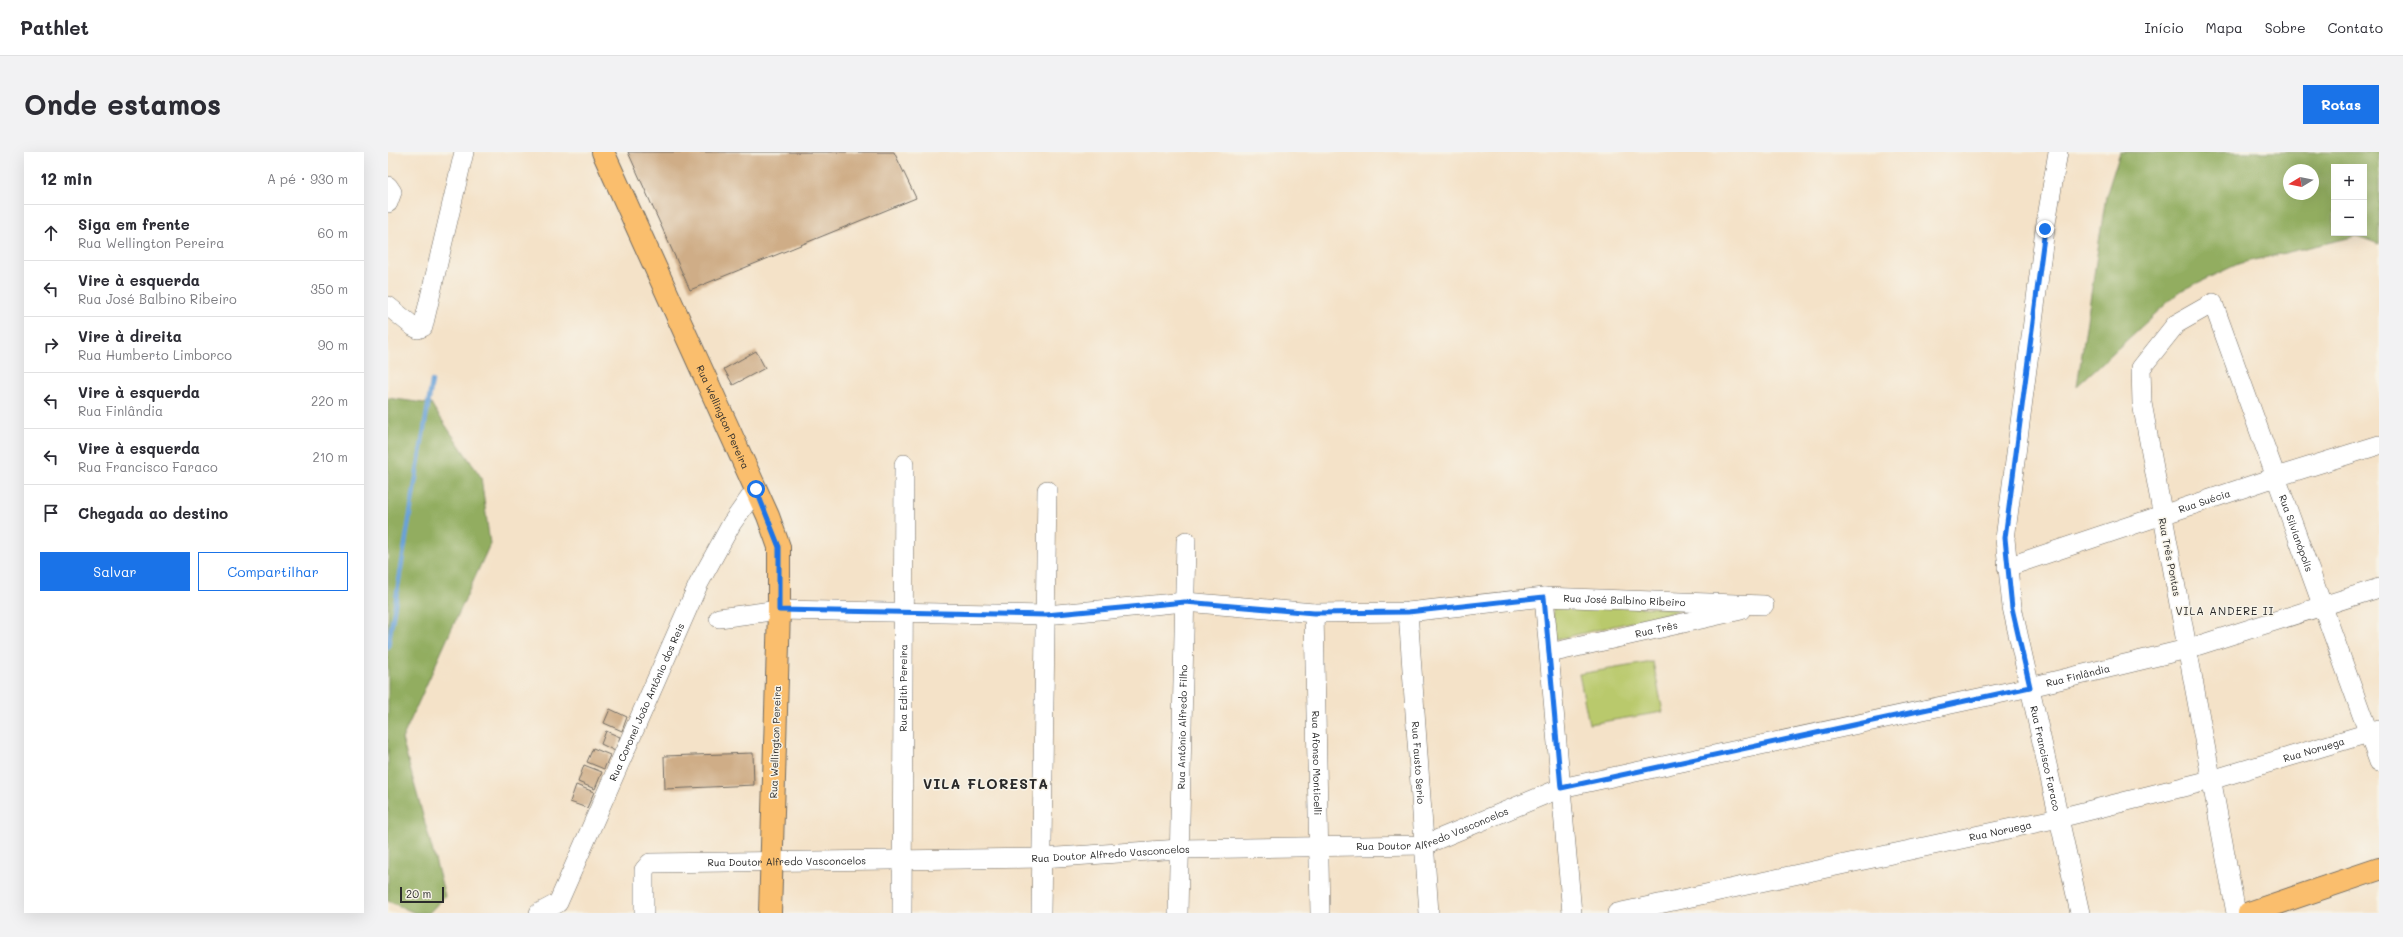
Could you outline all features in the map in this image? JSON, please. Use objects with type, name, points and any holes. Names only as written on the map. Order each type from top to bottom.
[{"type":"main road","name":"Rua Wellington Pereira","points":[[603,152],[756,489],[779,547],[779,610],[770,913]]},
{"type":"main road","points":[[2249,913],[2379,869]]},
{"type":"street","points":[[388,306],[414,327],[418,329],[423,327],[464,152]]},
{"type":"street","name":"Rua Francisco Faraco","points":[[2058,152],[2045,229],[2005,538],[2012,608],[2080,913]]},
{"type":"street","name":"Rua Silvianópolis","points":[[2213,303],[2323,606],[2374,732],[2379,762]]},
{"type":"street","name":"Rua Três Pontas","points":[[2213,303],[2176,324],[2141,368],[2142,402],[2236,913]]},
{"type":"street","name":"Rua Suécia","points":[[2007,567],[2276,477],[2379,445]]},
{"type":"street","name":"Rua Edith Pereira","points":[[902,913],[905,611],[904,464]]},
{"type":"street","name":"Rua Coronel João Antônio dos Reis","points":[[539,913],[557,908],[698,585],[732,523],[756,489]]},
{"type":"street","points":[[1041,913],[1047,490]]},
{"type":"street","name":"Rua Antônio Alfredo Filho","points":[[1178,913],[1186,541]]},
{"type":"street","name":"Rua Finlândia","points":[[1561,788],[2030,687],[2187,649],[2379,588]]},
{"type":"street","points":[[1544,597],[1572,913]]},
{"type":"street","name":"Rua José Balbino Ribeiro","points":[[719,618],[779,610],[905,611],[1046,615],[1185,602],[1314,613],[1408,612],[1544,597],[1764,605]]},
{"type":"street","name":"Rua Três","points":[[1550,653],[1764,605]]},
{"type":"street","name":"Rua Fausto Serio","points":[[1408,612],[1429,913]]},
{"type":"street","name":"Rua Afonso Monticelli","points":[[1314,613],[1320,913]]},
{"type":"street","name":"Rua Noruega","points":[[1617,913],[2059,818],[2211,780],[2374,732]]},
{"type":"street","name":"Rua Doutor Alfredo Vasconcelos","points":[[644,913],[644,870],[650,863],[1042,858],[1180,849],[1424,845],[1561,788]]},
{"type":"green space","points":[[2120,152],[2379,152],[2379,244],[2357,236],[2238,264],[2180,291],[2077,386],[2106,196]]},
{"type":"green space","points":[[388,398],[431,404],[481,477],[490,544],[402,739],[445,896],[429,913],[415,913],[388,901]]},
{"type":"green space","points":[[1553,606],[1691,608],[1554,640]]},
{"type":"green space","points":[[1653,662],[1663,712],[1589,724],[1579,674]]},
{"type":"building","points":[[628,152],[894,152],[916,198],[690,290]]},
{"type":"building","points":[[756,351],[765,368],[733,385],[724,369]]},
{"type":"building","points":[[610,709],[627,717],[622,731],[604,723]]},
{"type":"building","points":[[606,731],[620,737],[615,751],[601,744]]},
{"type":"building","points":[[593,748],[610,755],[604,769],[587,762]]},
{"type":"building","points":[[753,753],[754,785],[665,789],[664,756]]},
{"type":"building","points":[[584,765],[602,772],[595,789],[578,782]]},
{"type":"building","points":[[576,785],[594,792],[587,808],[570,802]]},
{"type":"waterway","points":[[388,647],[432,381]]},
{"type":"district","name":"VILA ANDERE II","points":[[2225,610]]},
{"type":"district","name":"VILA FLORESTA","points":[[986,783]]},
{"type":"route","points":[[756,489],[768,516],[779,547],[779,610],[905,611],[1046,615],[1185,602],[1314,613],[1408,612],[1544,597],[1561,788],[2030,687],[2012,608],[2005,538],[2045,229]]}]
